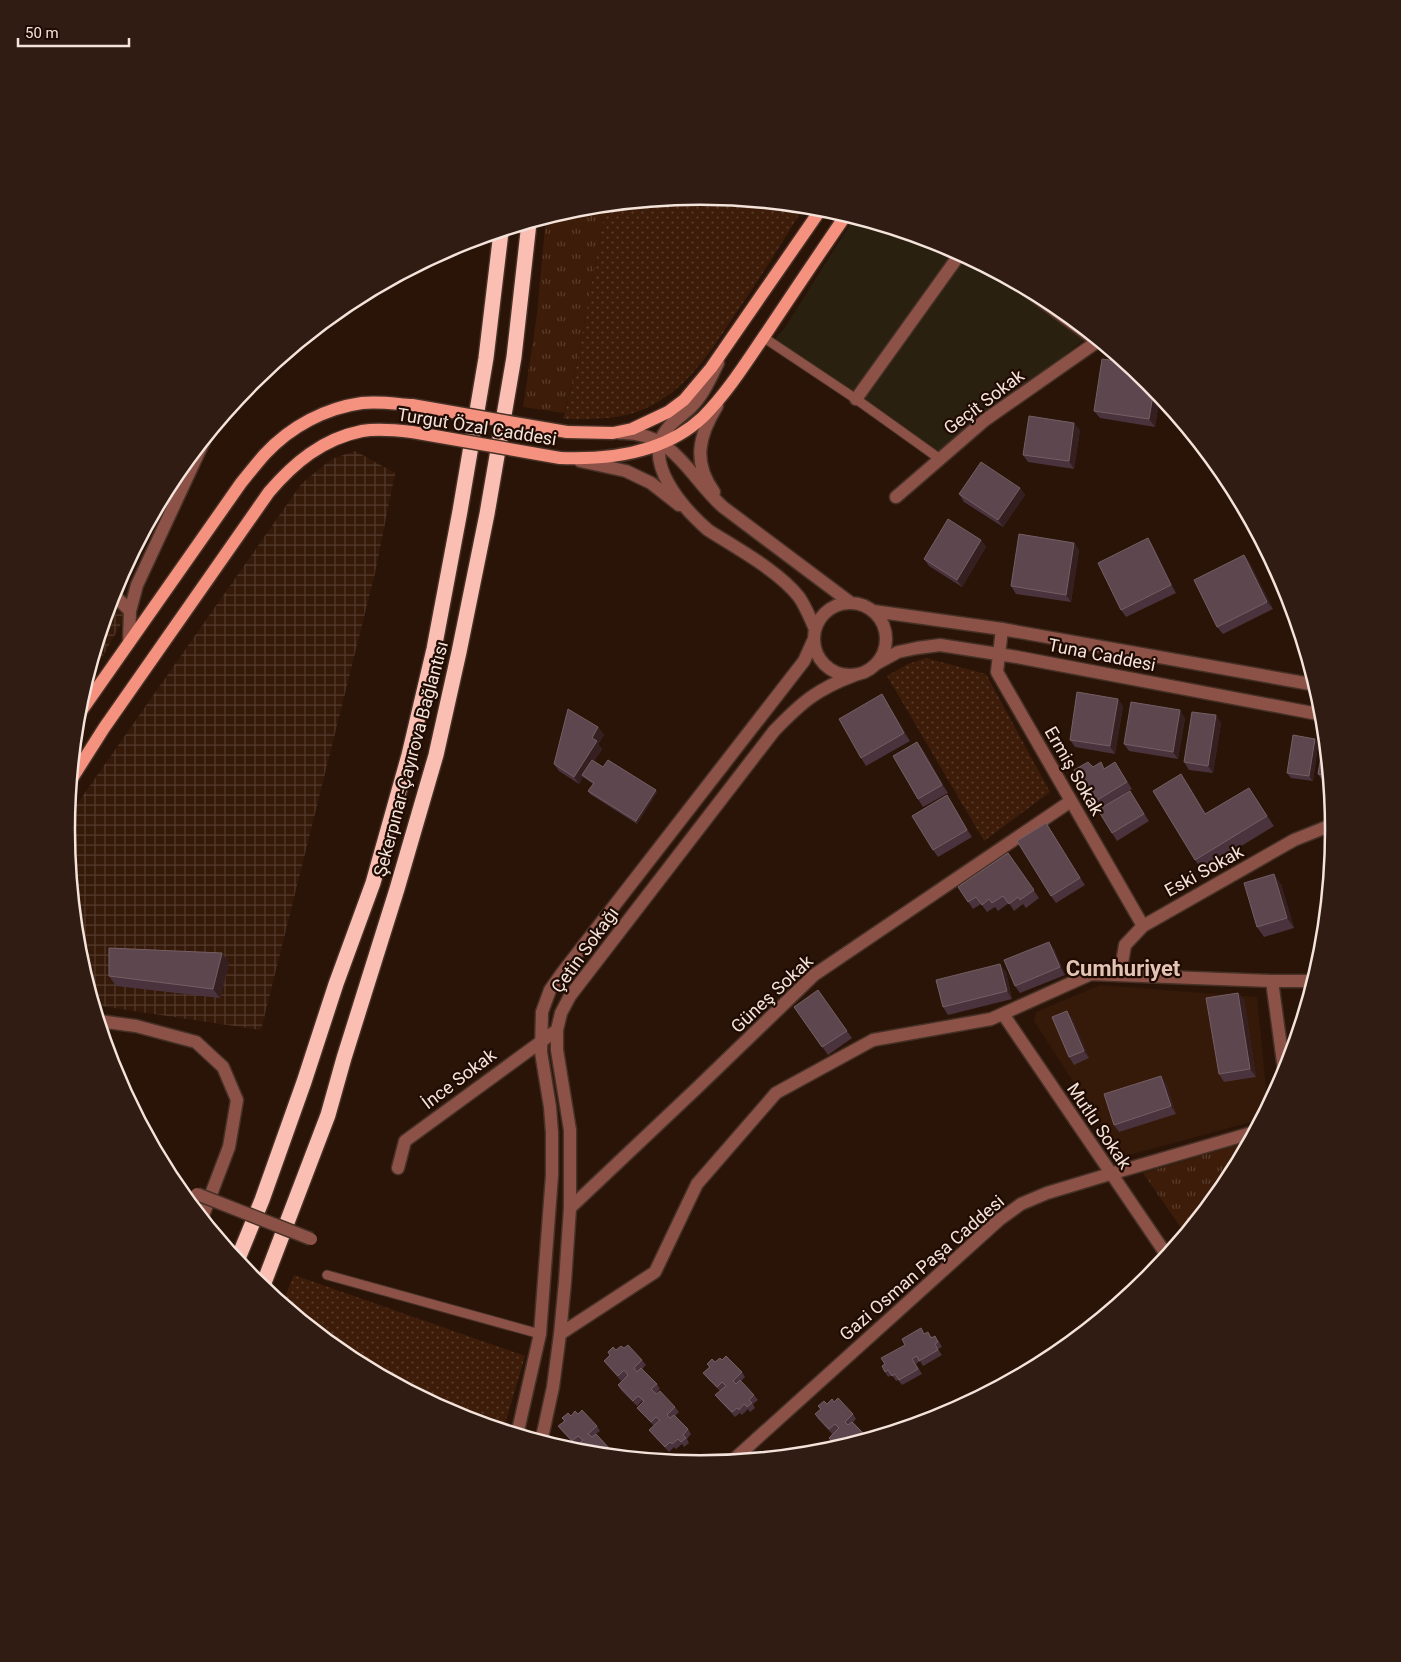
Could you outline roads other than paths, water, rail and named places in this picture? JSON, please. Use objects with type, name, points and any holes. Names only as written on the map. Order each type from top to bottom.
[{"type":"highway","name":"Şekerpınar-Çayırova Bağlantısı","points":[[265,1280],[328,1115],[436,755],[489,504],[514,357],[528,230]]},
{"type":"highway","name":"Şekerpınar-Çayırova Bağlantısı","points":[[240,1254],[262,1200],[336,984],[373,883],[409,755],[434,649],[460,511],[486,358],[500,239]]},
{"type":"main road","name":"Turgut Özal Caddesi","points":[[89,702],[241,483],[266,453],[298,426],[319,415],[344,407],[363,403],[385,403],[412,405],[567,432],[613,433],[632,429],[651,421],[684,400],[698,386],[764,288],[815,217]]},
{"type":"main road","name":"Turgut Özal Caddesi","points":[[78,769],[110,720],[269,492],[306,455],[342,437],[362,431],[386,430],[412,432],[560,458],[612,457],[646,450],[687,429],[702,418],[732,382],[842,222]]},
{"type":"street","points":[[856,399],[956,260]]},
{"type":"street","name":"Geçit Sokak","points":[[896,497],[985,420],[1093,345]]},
{"type":"street","points":[[698,521],[667,480],[660,464],[661,443],[667,429],[691,407],[705,390],[724,349]]},
{"type":"street","points":[[732,382],[703,433],[700,454],[704,474],[711,488],[736,516]]},
{"type":"street","points":[[613,433],[639,434],[661,443],[680,457],[713,499],[851,603]]},
{"type":"street","points":[[518,1429],[540,1334],[552,1175],[550,1106],[541,1052],[542,1012],[550,990],[804,660],[814,635],[820,618],[829,609],[840,604],[863,605],[873,611],[881,620],[886,643],[876,664],[866,671],[855,675],[843,675],[831,670],[822,663],[816,652],[814,635],[808,612],[786,583],[708,530],[651,484],[612,466],[560,458]]},
{"type":"street","points":[[130,642],[130,611],[137,585],[193,466]]},
{"type":"street","points":[[120,601],[130,611]]},
{"type":"street","name":"Tuna Caddesi","points":[[873,611],[1002,629],[1308,684]]},
{"type":"street","name":"Ermiş Sokak","points":[[1002,629],[997,672],[1143,926]]},
{"type":"street","name":"Tuna Caddesi","points":[[876,664],[898,652],[940,645],[999,654],[1315,713]]},
{"type":"street","name":"Çetin Sokağı","points":[[542,1436],[553,1387],[560,1334],[570,1208],[570,1130],[557,1050],[557,1030],[561,1013],[570,996],[774,731],[794,710],[818,691],[855,675]]},
{"type":"street","name":"Güneş Sokak","points":[[570,1208],[814,975],[1071,801]]},
{"type":"street","name":"Eski Sokak","points":[[1120,975],[1125,945],[1143,926],[1294,840],[1326,827]]},
{"type":"street","points":[[560,1334],[655,1272],[697,1184],[776,1093],[873,1040],[991,1019],[1091,974],[1308,981]]},
{"type":"street","points":[[1272,981],[1283,1059]]},
{"type":"street","name":"Mutlu Sokak","points":[[1003,1014],[1164,1251]]},
{"type":"street","points":[[105,1022],[136,1026],[196,1042],[223,1067],[237,1100],[229,1147],[204,1212]]},
{"type":"street","name":"İnce Sokak","points":[[398,1168],[405,1141],[557,1030]]},
{"type":"street","name":"Gazi Osman Paşa Caddesi","points":[[739,1455],[1000,1220],[1021,1204],[1047,1193],[1247,1134]]},
{"type":"street","points":[[197,1194],[311,1240]]},
{"type":"lane","points":[[763,337],[856,399],[940,459]]},
{"type":"lane","points":[[327,1275],[540,1334]]},
{"type":"district","name":"Cumhuriyet","points":[[1123,968]]}]
